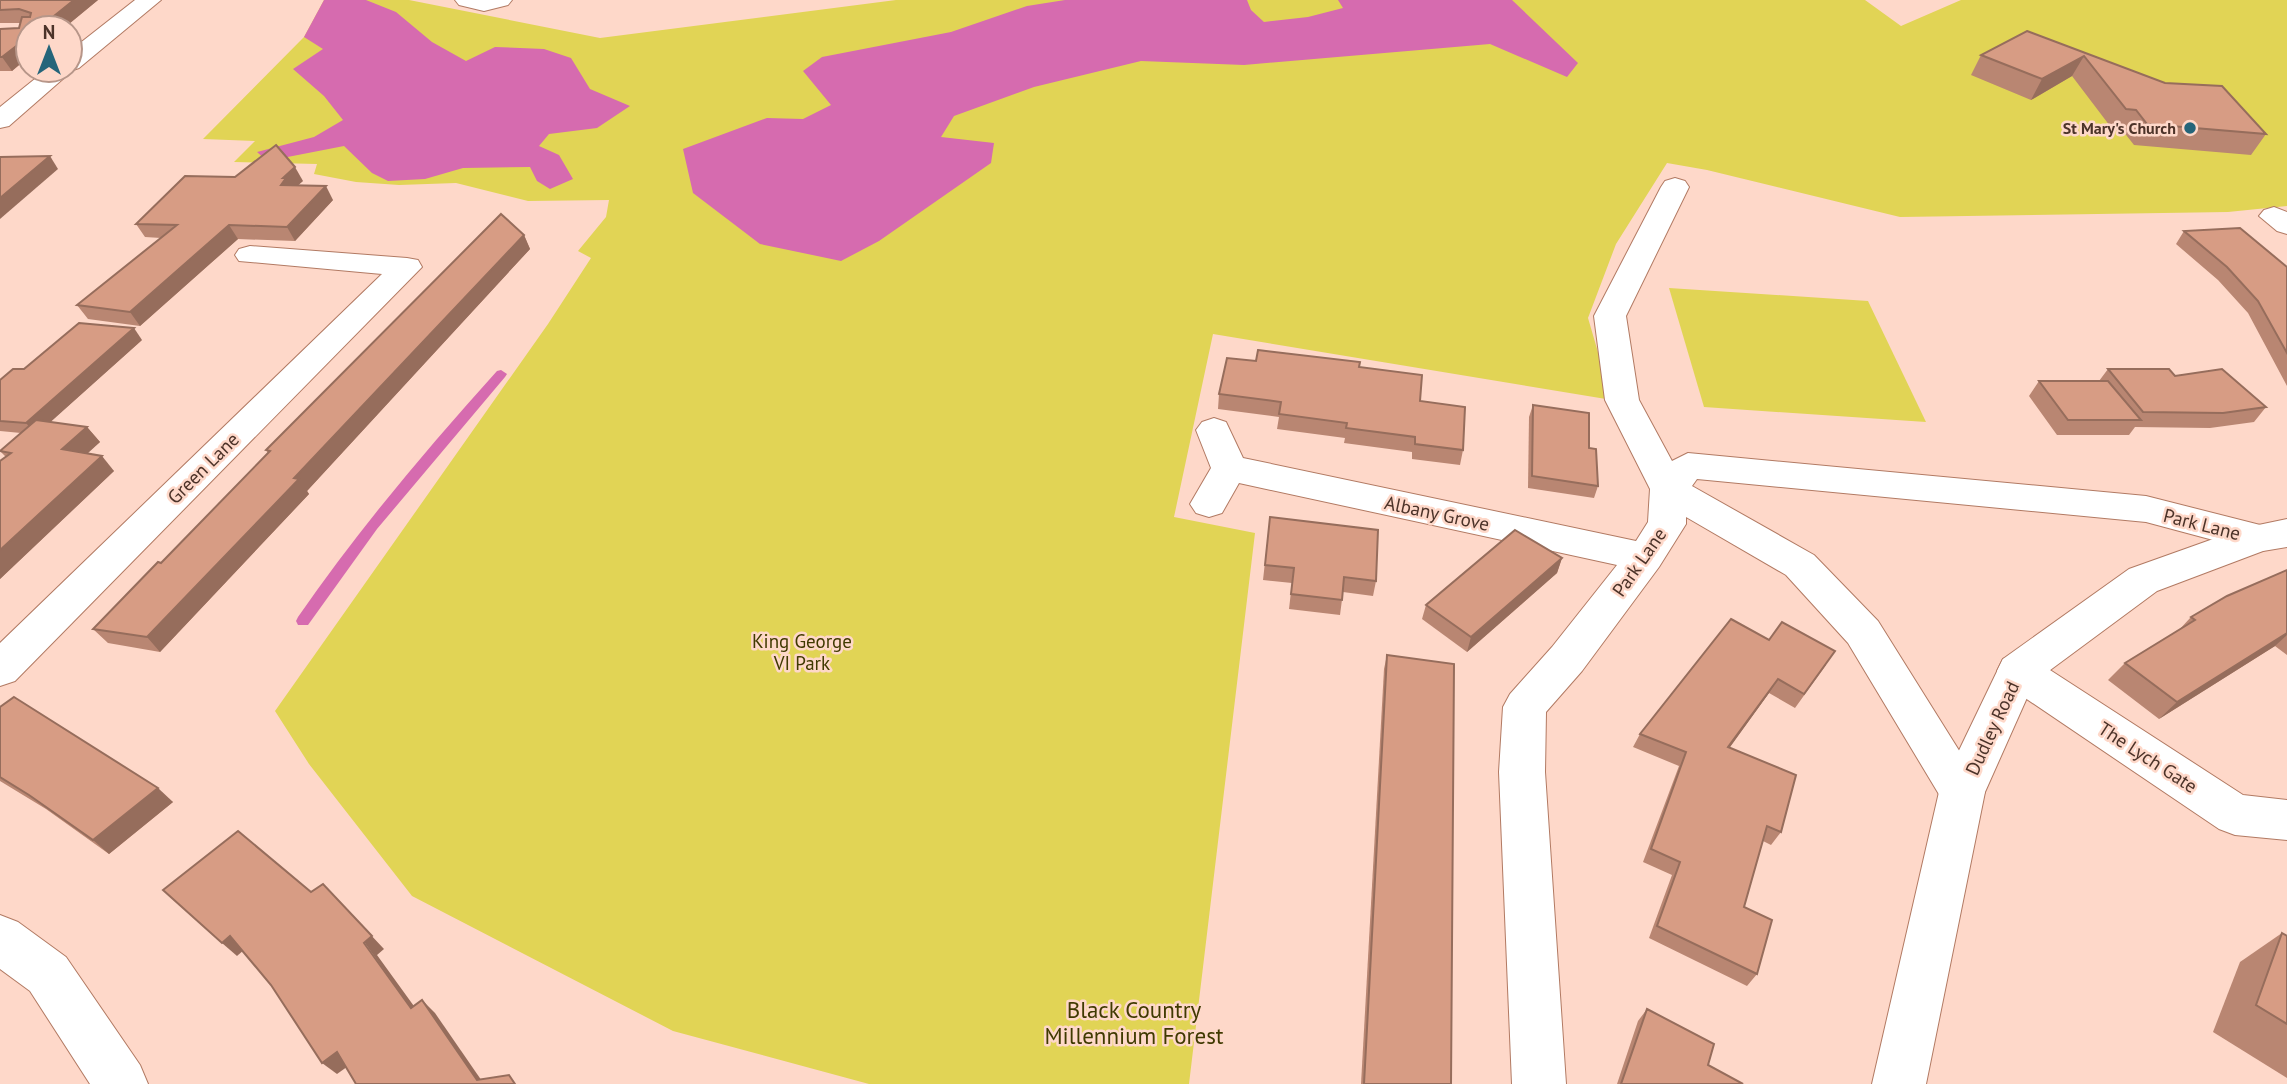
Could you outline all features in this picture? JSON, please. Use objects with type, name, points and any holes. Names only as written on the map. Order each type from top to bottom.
[{"type":"street","points":[[84,51],[149,0]]},
{"type":"street","points":[[467,0],[484,4],[500,0]]},
{"type":"street","points":[[84,31],[109,30]]},
{"type":"street","points":[[0,120],[44,84]]},
{"type":"street","points":[[1675,187],[1610,316],[1622,400],[1668,489],[1800,565],[1863,632],[1962,792]]},
{"type":"street","points":[[2287,214],[2274,216],[2287,225]]},
{"type":"street","name":"Green Lane","points":[[0,669],[407,267],[250,255]]},
{"type":"street","points":[[1209,504],[1229,468],[1214,430]]},
{"type":"street","name":"Park Lane","points":[[1539,1084],[1522,772],[1525,707],[1567,659],[1645,557],[1667,524],[1668,489],[1688,466],[2146,509],[2273,536]]},
{"type":"street","name":"Albany Grove","points":[[1229,468],[1645,557]]},
{"type":"street","name":"Dudley Road","points":[[1899,1084],[1962,792],[2018,671],[2143,580],[2273,536]]},
{"type":"street","name":"The Lych Gate","points":[[2018,671],[2235,815],[2287,820]]},
{"type":"street","points":[[0,939],[48,974],[121,1084]]},
{"type":"green space","name":"King George VI Park","points":[[324,0],[409,0],[600,38],[896,0],[1865,0],[1901,26],[1961,0],[2287,0],[2287,206],[2228,212],[1900,217],[1707,170],[1667,163],[1616,244],[1588,318],[1612,400],[1213,334],[1174,517],[1255,533],[1189,1084],[869,1084],[673,1031],[412,896],[309,764],[275,711],[548,324],[591,258],[578,251],[606,217],[609,200],[528,201],[456,183],[399,185],[356,182],[314,174],[317,164],[234,162],[255,141],[203,139],[304,37]]},
{"type":"green space","points":[[1669,288],[1868,301],[1926,422],[1704,407]]},
{"type":"shaded area","points":[[324,0],[366,0],[396,12],[432,42],[466,61],[495,47],[544,49],[571,58],[590,89],[630,106],[597,128],[549,134],[539,146],[559,155],[573,179],[550,189],[537,181],[530,167],[463,168],[425,179],[388,181],[372,173],[344,146],[267,161],[257,152],[314,137],[343,120],[324,96],[293,69],[323,49],[304,37]]},
{"type":"shaded area","points":[[1065,0],[1247,0],[1251,10],[1264,22],[1308,17],[1343,8],[1338,0],[1512,0],[1578,63],[1567,77],[1490,44],[1244,65],[1141,61],[1034,87],[954,116],[941,137],[994,143],[991,163],[879,241],[841,261],[760,244],[693,193],[683,149],[767,118],[803,119],[831,105],[803,71],[822,57],[951,32],[1027,6]]},
{"type":"building","points":[[0,0],[74,0],[56,14],[31,14],[19,9],[0,10]]},
{"type":"building","points":[[14,28],[14,48],[2,57],[0,57],[0,29]]},
{"type":"building","points":[[2027,31],[2165,83],[2222,86],[2266,134],[2147,124],[2136,110],[2126,109],[2084,56],[2042,79],[1981,55]]},
{"type":"building","points":[[276,145],[295,167],[283,178],[286,178],[281,185],[326,186],[287,227],[229,225],[130,312],[77,305],[177,225],[136,224],[185,176],[235,177]]},
{"type":"building","points":[[50,156],[0,198],[0,157]]},
{"type":"building","points":[[501,214],[524,235],[294,478],[299,479],[147,637],[93,629],[158,562],[161,563],[270,451],[266,450]]},
{"type":"building","points":[[2240,228],[2287,267],[2287,353],[2258,301],[2227,267],[2184,231]]},
{"type":"building","points":[[79,323],[134,328],[26,423],[0,421],[0,380],[13,369],[24,369]]},
{"type":"building","points":[[1258,350],[1360,362],[1359,367],[1422,375],[1420,401],[1465,407],[1463,450],[1415,444],[1415,437],[1346,428],[1347,423],[1279,414],[1281,402],[1219,394],[1227,358],[1256,361]]},
{"type":"building","points":[[2108,369],[2169,369],[2175,376],[2222,369],[2266,407],[2223,413],[2143,412]]},
{"type":"building","points":[[2039,381],[2108,381],[2141,420],[2068,420]]},
{"type":"building","points":[[1533,405],[1589,413],[1589,448],[1596,449],[1598,486],[1532,476]]},
{"type":"building","points":[[36,420],[87,427],[62,449],[102,456],[0,550],[0,461],[11,453],[0,451]]},
{"type":"building","points":[[1270,517],[1378,530],[1376,581],[1344,577],[1342,600],[1291,594],[1294,568],[1265,565]]},
{"type":"building","points":[[1515,530],[1562,558],[1471,637],[1426,605]]},
{"type":"building","points":[[2287,570],[2287,633],[2177,702],[2125,663],[2195,620],[2191,617],[2227,596]]},
{"type":"building","points":[[1731,619],[1769,640],[1782,622],[1835,651],[1804,694],[1778,679],[1728,747],[1796,775],[1781,832],[1767,826],[1744,907],[1772,920],[1757,974],[1657,926],[1680,862],[1651,849],[1686,752],[1640,734]]},
{"type":"building","points":[[1387,655],[1454,664],[1451,1084],[1364,1084]]},
{"type":"building","points":[[14,697],[158,788],[93,840],[0,777],[0,707]]},
{"type":"building","points":[[238,831],[311,892],[323,884],[372,936],[364,943],[411,1008],[422,1000],[477,1080],[509,1075],[515,1084],[356,1084],[337,1052],[322,1063],[271,985],[230,936],[222,943],[163,890]]},
{"type":"building","points":[[2282,933],[2287,936],[2287,1024],[2256,1005]]},
{"type":"building","points":[[1647,1009],[1714,1044],[1708,1065],[1743,1084],[1621,1084]]},
{"type":"waterway","points":[[303,621],[373,526],[501,374]]},
{"type":"place","name":"St Mary's Church","points":[[2190,128]]},
{"type":"park label","name":"Black Country Millennium Forest","points":[[1134,1023]]}]
